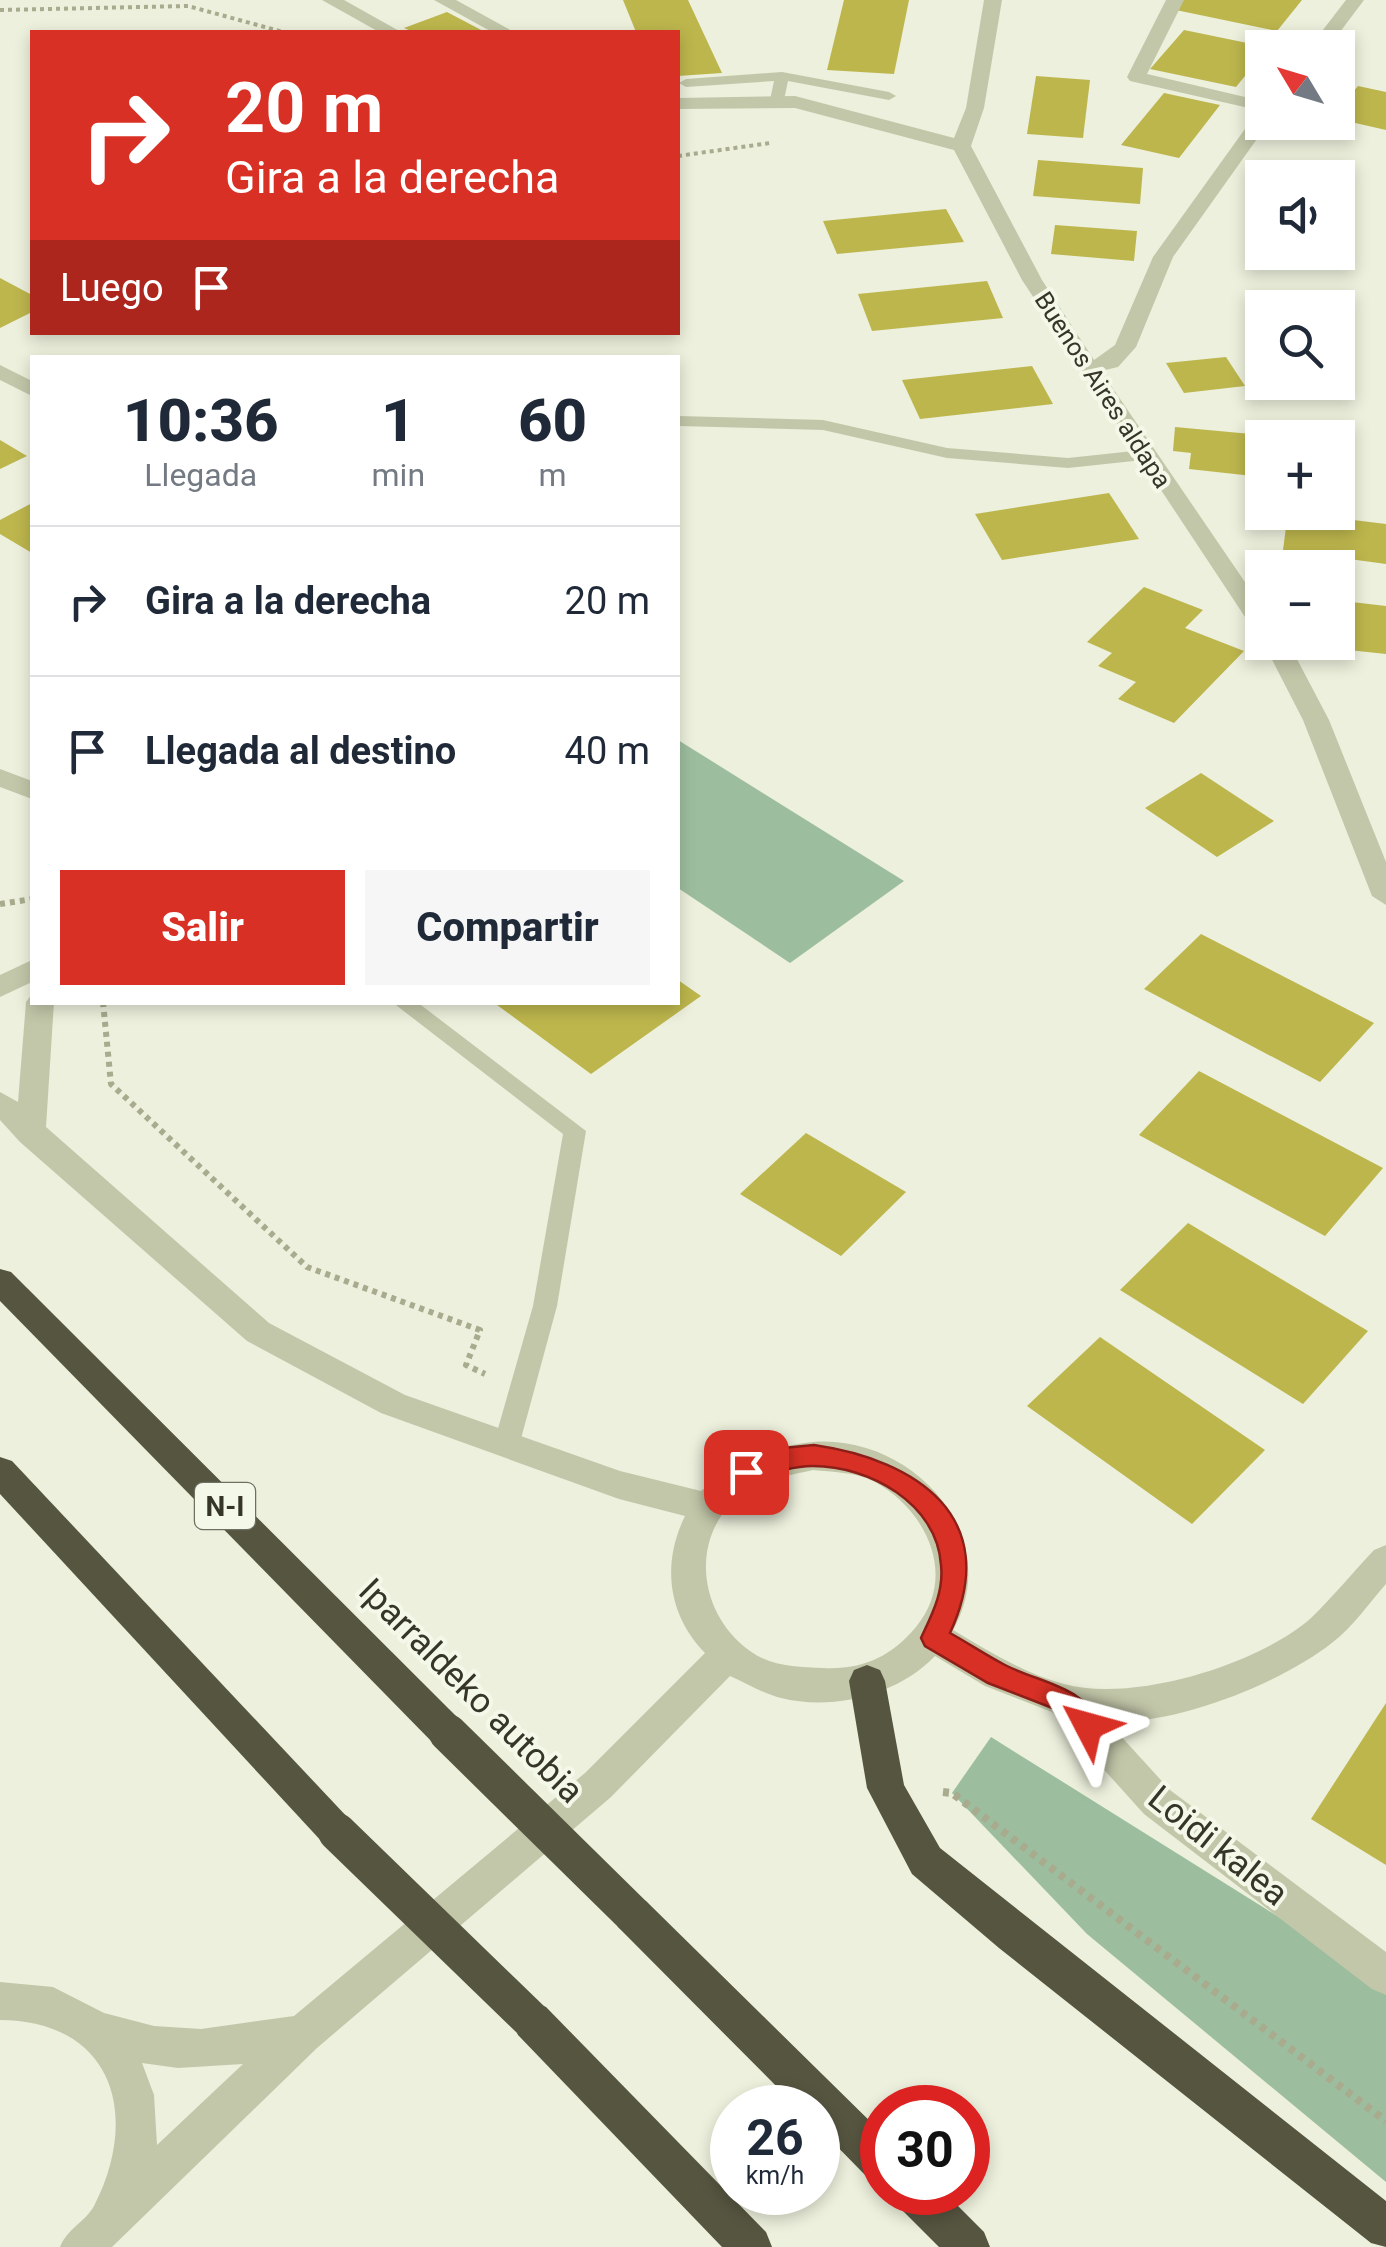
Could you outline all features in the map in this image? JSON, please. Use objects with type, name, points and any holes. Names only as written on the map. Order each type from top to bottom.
[{"type":"highway","name":"Iparraldeko autobia","points":[[0,1281],[448,1733],[860,2140]]},
{"type":"highway","points":[[0,1471],[337,1832],[532,2021],[751,2247]]},
{"type":"highway","points":[[866,1681],[886,1788],[926,1860],[1012,1936],[1386,2228]]},
{"type":"highway","points":[[937,2215],[969,2247]]},
{"type":"street","points":[[331,0],[388,30]]},
{"type":"street","points":[[443,0],[501,30]]},
{"type":"street","points":[[680,104],[777,100],[961,146],[975,108],[993,0]]},
{"type":"street","points":[[1174,0],[1136,77],[1245,102]]},
{"type":"street","points":[[1332,30],[1355,0]]},
{"type":"street","points":[[1090,368],[1110,362],[1125,346],[1164,257],[1247,140]]},
{"type":"street","name":"Buenos Aires aldapa","points":[[961,146],[984,175],[994,207],[1030,277],[1143,456],[1245,600]]},
{"type":"street","points":[[0,372],[30,389]]},
{"type":"street","points":[[1284,660],[1316,720],[1386,896]]},
{"type":"street","points":[[0,777],[30,790]]},
{"type":"street","points":[[0,987],[30,971]]},
{"type":"street","points":[[31,1134],[40,1005]]},
{"type":"street","points":[[0,1103],[258,1332],[394,1404],[619,1485],[703,1506]]},
{"type":"street","points":[[814,1456],[861,1462],[888,1473],[923,1498],[948,1536],[955,1564],[952,1600],[934,1638],[902,1665],[866,1681],[827,1687],[782,1682],[727,1655],[708,1635],[690,1601],[684,1566],[703,1506],[746,1472],[783,1459],[814,1456]]},
{"type":"street","name":"Loidi kalea","points":[[934,1638],[998,1675],[1064,1700],[1131,1708],[1199,1690],[1257,1667],[1321,1631],[1386,1560]]},
{"type":"street","points":[[92,2235],[303,2034],[598,1785],[727,1655]]},
{"type":"street","name":"Loidi kalea","points":[[1064,1700],[1157,1802],[1386,1976]]},
{"type":"street","points":[[0,2001],[19,2000],[71,2011],[100,2031],[143,2046],[197,2052],[303,2034]]},
{"type":"street","points":[[92,2235],[130,2170],[138,2121],[130,2076],[100,2031]]},
{"type":"lane","points":[[777,100],[782,76]]},
{"type":"lane","points":[[686,83],[782,76],[889,96]]},
{"type":"lane","points":[[680,421],[822,425],[948,453],[1068,463],[1143,456]]},
{"type":"lane","points":[[406,1005],[575,1131],[544,1306],[506,1446]]},
{"type":"path","points":[[59,8],[60,0]]},
{"type":"path","points":[[0,10],[188,6],[276,30]]},
{"type":"path","points":[[0,904],[30,899]]},
{"type":"path","points":[[103,1005],[110,1084],[307,1267],[480,1330],[466,1365],[522,1391]]},
{"type":"path","points":[[952,1792],[1386,2121]]},
{"type":"green space","points":[[680,741],[904,881],[790,963],[680,889]]},
{"type":"green space","points":[[991,1737],[1386,1984],[1386,2182],[1087,1934],[952,1793]]},
{"type":"building","points":[[623,0],[688,0],[722,73],[680,76],[680,30],[635,30]]},
{"type":"building","points":[[844,0],[909,0],[894,74],[827,70]]},
{"type":"building","points":[[1179,0],[1302,0],[1278,30],[1171,9]]},
{"type":"building","points":[[447,12],[481,30],[408,30],[404,28]]},
{"type":"building","points":[[1184,30],[1245,43],[1245,76],[1236,87],[1150,69]]},
{"type":"building","points":[[1036,76],[1090,80],[1083,138],[1027,134]]},
{"type":"building","points":[[1358,86],[1386,92],[1386,130],[1355,123]]},
{"type":"building","points":[[1164,93],[1220,105],[1179,158],[1121,145]]},
{"type":"building","points":[[1038,160],[1143,168],[1140,204],[1033,196]]},
{"type":"building","points":[[946,209],[964,242],[837,254],[823,221]]},
{"type":"building","points":[[1055,225],[1137,231],[1134,261],[1051,254]]},
{"type":"building","points":[[0,278],[30,294],[30,313],[0,328]]},
{"type":"building","points":[[987,281],[1003,318],[872,331],[858,294]]},
{"type":"building","points":[[1226,357],[1245,386],[1184,393],[1166,363]]},
{"type":"building","points":[[1032,366],[1053,404],[920,419],[902,380]]},
{"type":"building","points":[[1175,427],[1245,433],[1245,475],[1189,469],[1191,453],[1173,451]]},
{"type":"building","points":[[0,440],[27,456],[0,469]]},
{"type":"building","points":[[1109,493],[1139,539],[1002,560],[975,514]]},
{"type":"building","points":[[30,504],[30,552],[0,534],[0,520]]},
{"type":"building","points":[[1355,520],[1386,524],[1386,564],[1355,560],[1355,550],[1283,550],[1286,530],[1355,530]]},
{"type":"building","points":[[1144,587],[1203,610],[1185,628],[1244,651],[1174,723],[1118,699],[1136,682],[1098,666],[1112,653],[1087,642]]},
{"type":"building","points":[[1355,602],[1386,606],[1386,654],[1355,651]]},
{"type":"building","points":[[1201,773],[1274,821],[1217,857],[1145,808]]},
{"type":"building","points":[[1201,934],[1374,1023],[1320,1082],[1144,989]]},
{"type":"building","points":[[680,981],[701,996],[591,1074],[497,1005],[680,1005]]},
{"type":"building","points":[[1199,1071],[1383,1168],[1325,1236],[1139,1135]]},
{"type":"building","points":[[806,1133],[906,1192],[841,1256],[740,1194]]},
{"type":"building","points":[[1188,1223],[1368,1331],[1303,1404],[1120,1290]]},
{"type":"building","points":[[1100,1337],[1265,1450],[1192,1524],[1027,1406]]},
{"type":"building","points":[[1386,1703],[1386,1865],[1311,1819]]},
{"type":"route","points":[[746,1472],[783,1459],[814,1456],[861,1462],[888,1473],[923,1498],[948,1536],[955,1564],[952,1600],[934,1638],[998,1675],[1064,1700],[1088,1726]]}]
